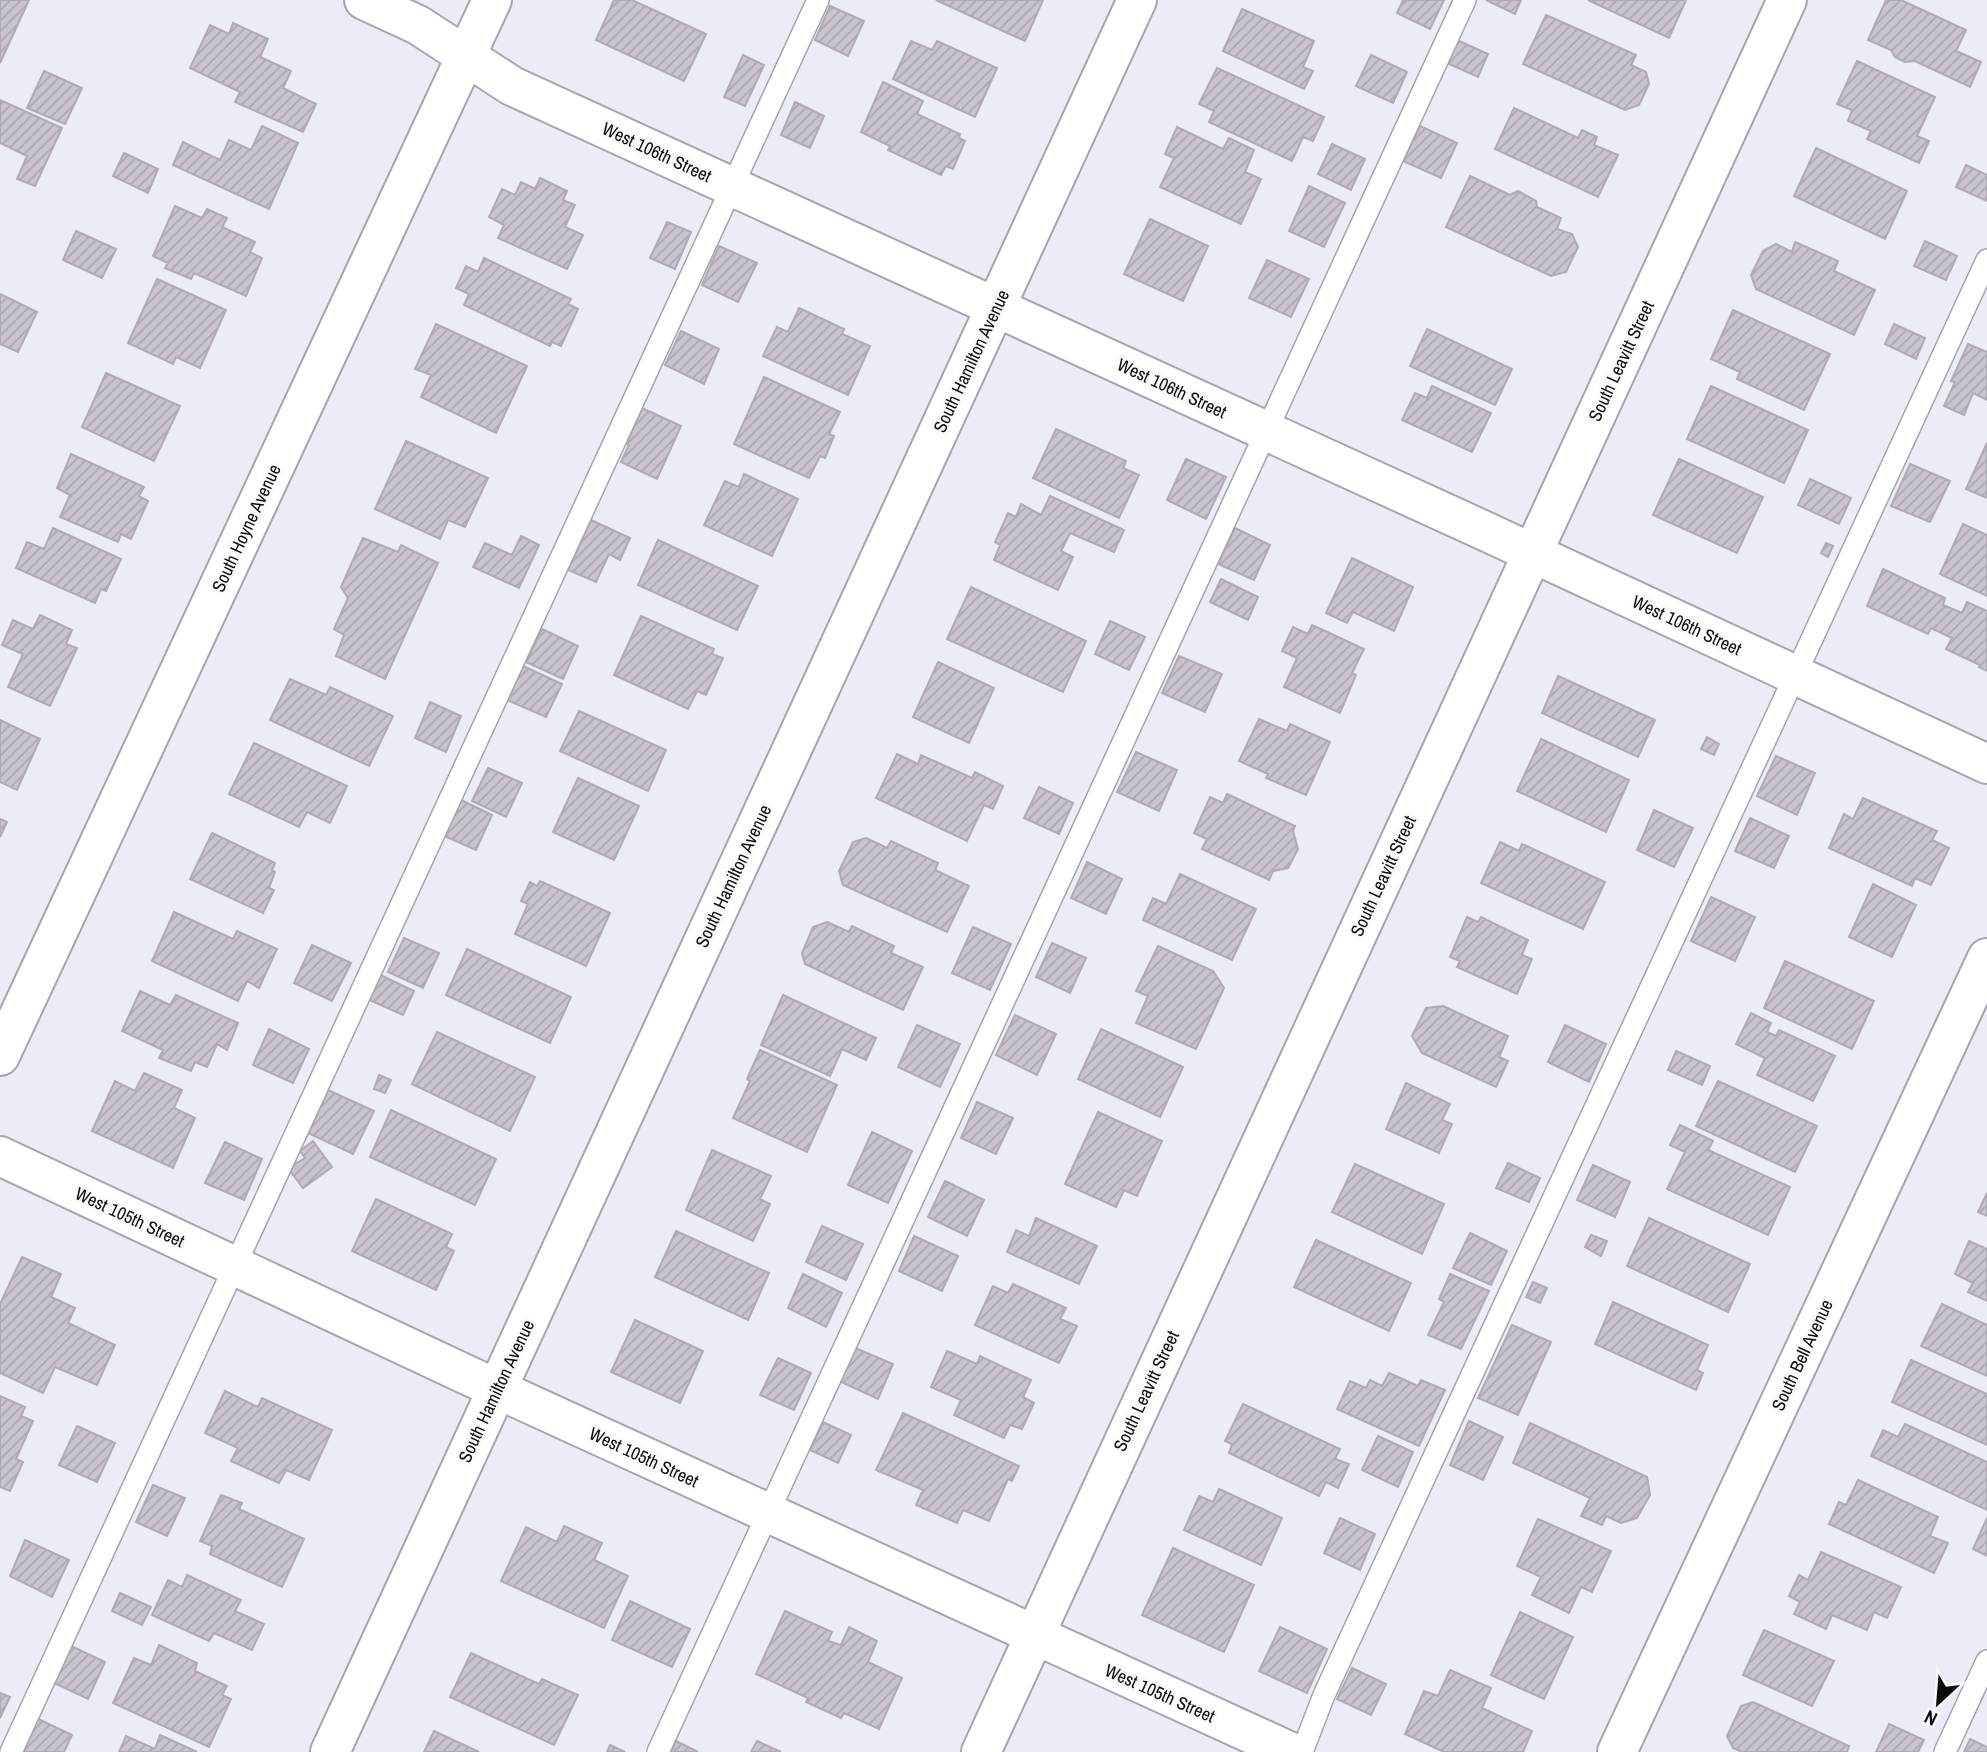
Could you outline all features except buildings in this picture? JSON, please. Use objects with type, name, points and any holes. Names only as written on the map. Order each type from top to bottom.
[{"type":"street","name":"West 106th Street","points":[[364,0],[418,24],[512,86],[1987,764]]},
{"type":"street","name":"South Hoyne Avenue","points":[[0,1056],[492,0]]},
{"type":"street","name":"South Hamilton Avenue","points":[[330,1752],[1137,0]]},
{"type":"street","name":"South Leavitt Street","points":[[981,1752],[1787,0]]},
{"type":"street","name":"South Bell Avenue","points":[[1617,1752],[1987,958]]},
{"type":"street","name":"West 105th Street","points":[[0,1156],[497,1389],[1291,1752]]},
{"type":"lane","points":[[10,1752],[818,0]]},
{"type":"lane","points":[[658,1752],[1465,0]]},
{"type":"lane","points":[[1302,1752],[1324,1695],[1987,260]]},
{"type":"lane","points":[[1945,1752],[1987,1661]]}]
